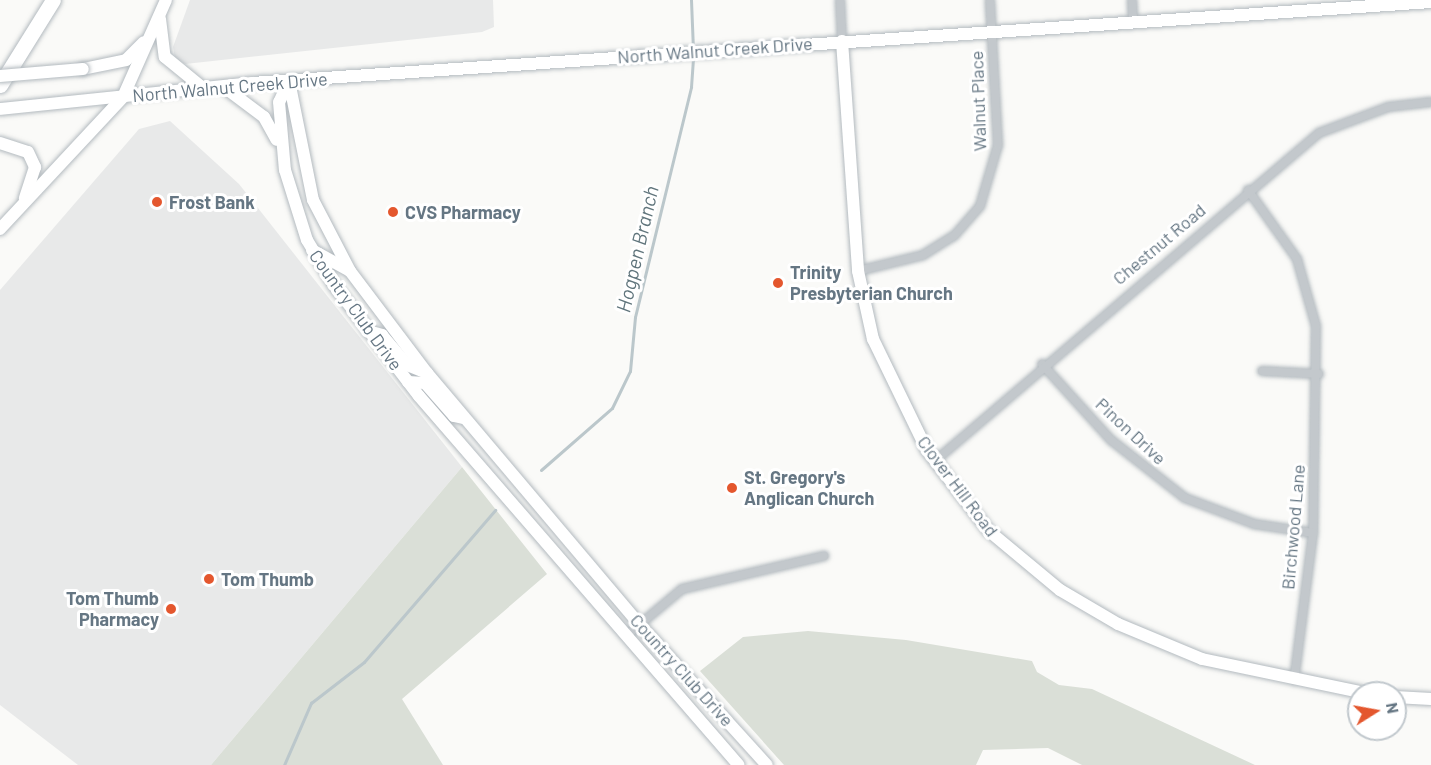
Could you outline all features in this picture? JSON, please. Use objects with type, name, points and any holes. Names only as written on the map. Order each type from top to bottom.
[{"type":"highway","points":[[0,85],[53,0]]},
{"type":"main road","points":[[0,229],[123,97],[160,18],[166,0]]},
{"type":"main road","name":"North Walnut Creek Drive","points":[[0,109],[289,81],[672,52],[1431,2]]},
{"type":"main road","points":[[0,76],[82,69],[126,60],[160,18]]},
{"type":"main road","points":[[160,18],[165,57],[204,89]]},
{"type":"main road","name":"Clover Hill Road","points":[[842,41],[858,271],[884,370],[935,461],[988,531],[1060,590],[1118,624],[1202,659],[1294,681],[1347,690]]},
{"type":"main road","name":"Country Club Drive","points":[[289,81],[279,102],[280,148],[312,250],[368,331],[408,382],[736,764]]},
{"type":"main road","name":"Country Club Drive","points":[[289,81],[313,200],[350,271],[427,373],[639,624],[767,765]]},
{"type":"main road","points":[[224,87],[264,117],[280,148]]},
{"type":"main road","points":[[0,143],[28,152],[34,179],[17,211]]},
{"type":"main road","points":[[312,250],[350,271]]},
{"type":"main road","points":[[368,331],[382,335],[413,370],[427,373]]},
{"type":"main road","points":[[408,382],[425,383],[454,416],[466,418]]},
{"type":"main road","points":[[1407,698],[1431,699]]},
{"type":"street","points":[[840,0],[842,41]]},
{"type":"street","name":"Walnut Place","points":[[858,271],[933,250],[954,236],[980,206],[998,145],[990,0]]},
{"type":"street","points":[[1132,0],[1133,21]]},
{"type":"street","name":"Chestnut Road","points":[[935,461],[1042,364],[1319,133],[1388,107],[1431,102]]},
{"type":"street","name":"Birchwood Lane","points":[[1248,190],[1281,233],[1308,284],[1318,374],[1313,533],[1294,681]]},
{"type":"street","name":"Pinon Drive","points":[[1042,364],[1111,440],[1185,498],[1254,524],[1313,533]]},
{"type":"street","points":[[1262,371],[1318,374]]},
{"type":"street","points":[[531,524],[545,512]]},
{"type":"street","points":[[626,636],[682,589],[824,556]]},
{"type":"shaded area","points":[[190,0],[493,0],[494,27],[482,32],[185,64],[175,58],[173,47]]},
{"type":"shaded area","points":[[170,121],[239,184],[462,467],[211,765],[78,765],[0,705],[0,290],[139,129]]},
{"type":"shaded area","points":[[462,467],[547,574],[402,699],[443,765],[211,765]]},
{"type":"shaded area","points":[[808,631],[906,640],[1032,661],[1037,672],[1059,685],[1092,689],[1255,765],[1082,765],[1048,748],[983,750],[976,765],[784,765],[700,671],[743,637]]},
{"type":"waterway","name":"Hogpen Branch","points":[[691,0],[693,49]]},
{"type":"waterway","name":"Hogpen Branch","points":[[541,470],[612,408],[630,371],[635,317],[691,87],[693,55]]},
{"type":"waterway","name":"Hogpen Branch","points":[[284,765],[311,703],[364,662],[495,510]]},
{"type":"place","name":"Frost Bank","points":[[157,202]]},
{"type":"place","name":"CVS Pharmacy","points":[[393,212]]},
{"type":"place","name":"Trinity Presbyterian Church","points":[[778,283]]},
{"type":"place","name":"St. Gregory's Anglican Church","points":[[732,488]]},
{"type":"place","name":"Tom Thumb","points":[[209,579]]},
{"type":"place","name":"Tom Thumb Pharmacy","points":[[171,609]]}]
